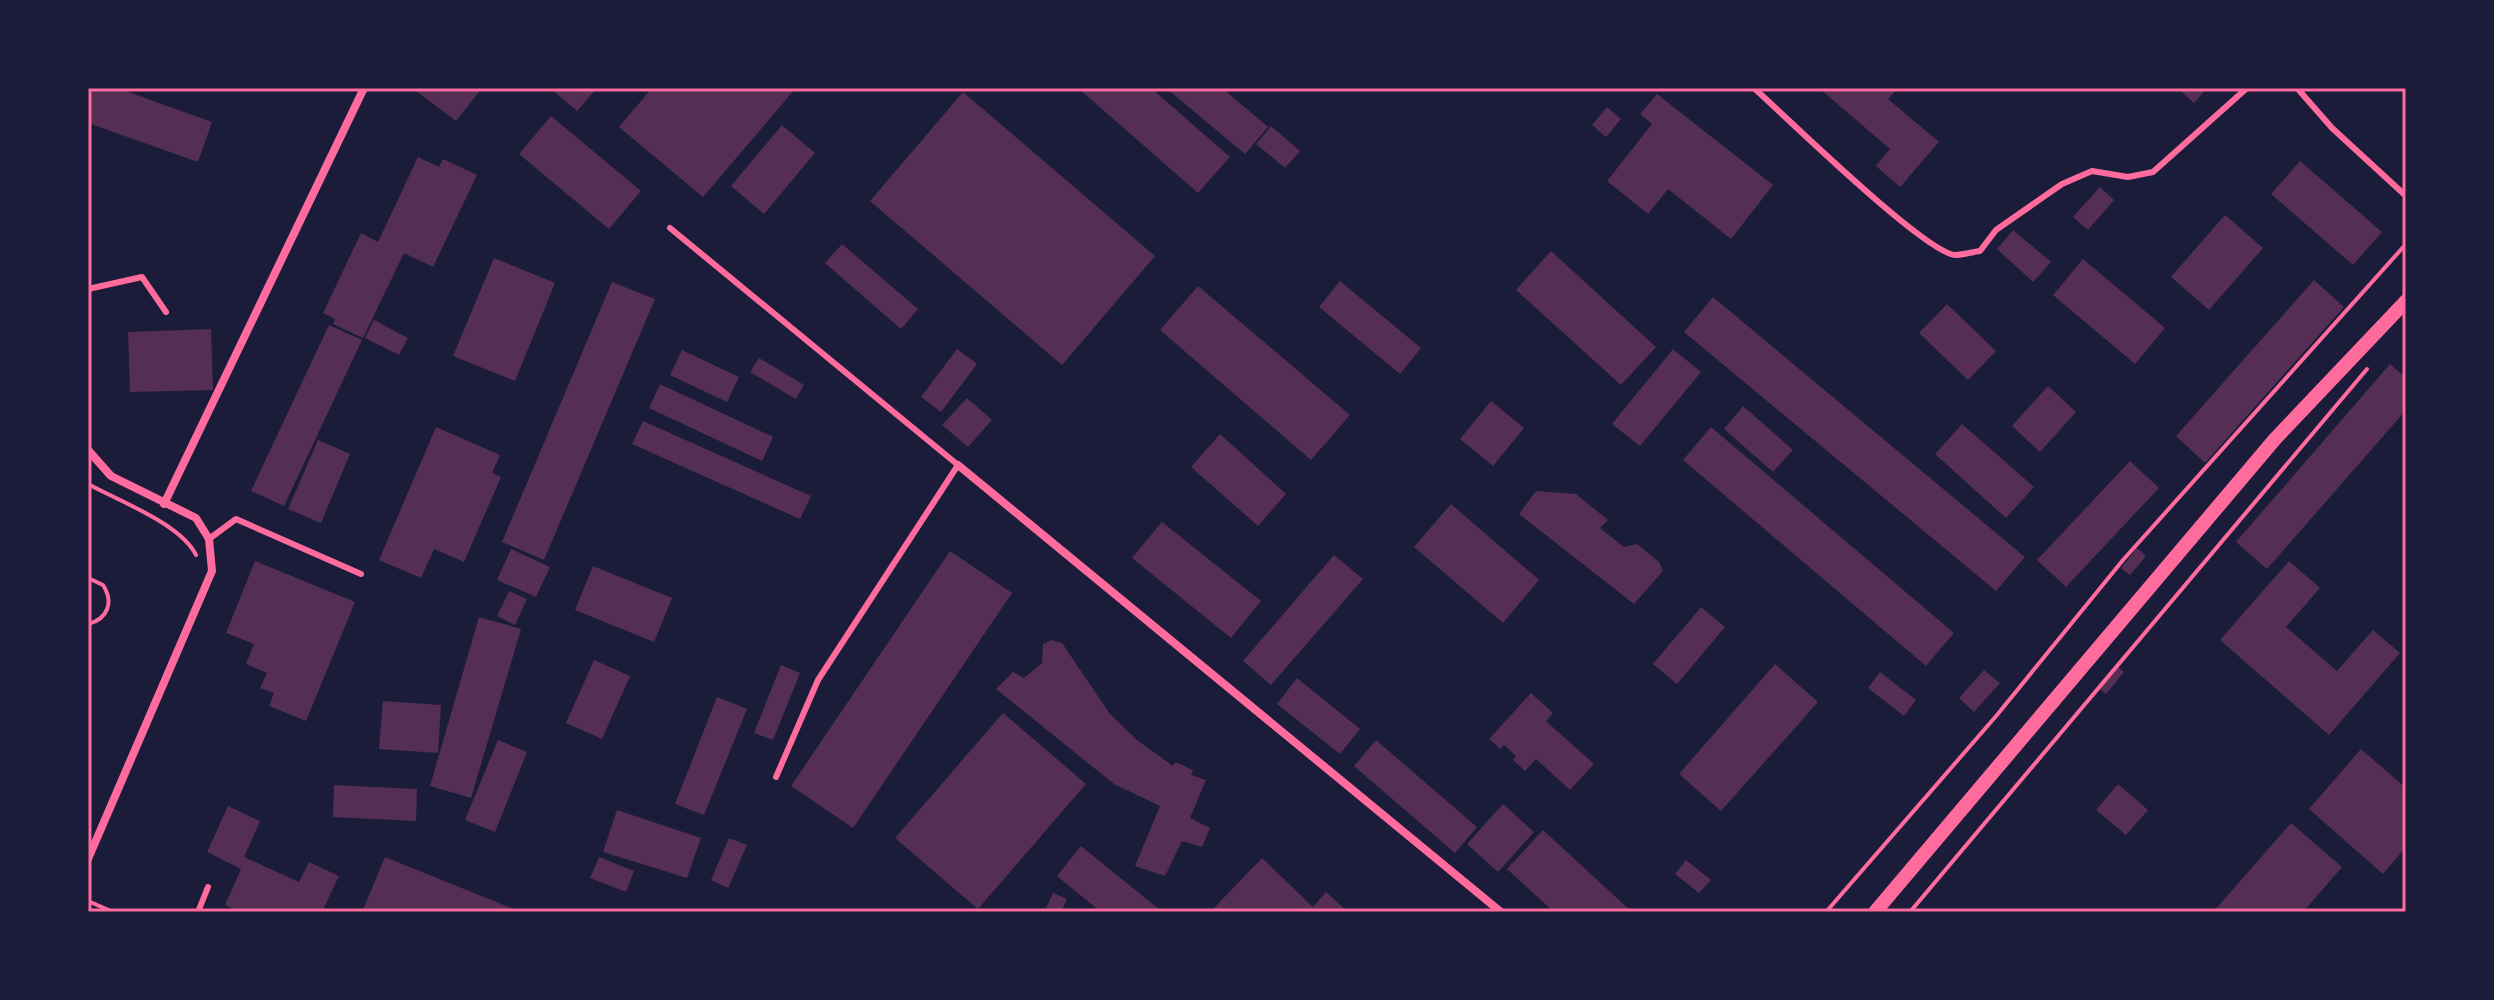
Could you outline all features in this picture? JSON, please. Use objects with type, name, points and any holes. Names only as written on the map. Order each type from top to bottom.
[{"type":"street","points":[[164,504],[364,88]]},
{"type":"street","points":[[1875,912],[2275,439],[2406,301]]},
{"type":"street","points":[[88,450],[111,476],[196,518],[209,539],[212,571],[88,859]]},
{"type":"street","points":[[958,465],[1501,912]]},
{"type":"lane","points":[[1754,88],[1876,200],[1938,248],[1954,255],[1980,251],[1996,230],[2062,184],[2092,171],[2128,177],[2153,172],[2247,88]]},
{"type":"lane","points":[[2297,88],[2332,128],[2406,196]]},
{"type":"lane","points":[[670,228],[958,465],[818,680],[776,777]]},
{"type":"lane","points":[[88,289],[142,277],[166,312]]},
{"type":"lane","points":[[209,539],[236,519],[361,574]]},
{"type":"lane","points":[[198,912],[208,887]]},
{"type":"path","points":[[1826,912],[1997,715],[2123,560],[2406,244]]},
{"type":"path","points":[[1910,912],[2371,364]]},
{"type":"path","points":[[88,484],[173,528],[191,545],[198,558]]},
{"type":"path","points":[[88,578],[103,585],[109,599],[106,614],[88,624]]},
{"type":"path","points":[[88,901],[113,912]]},
{"type":"building","points":[[88,88],[117,88],[212,122],[198,162],[88,123]]},
{"type":"building","points":[[418,88],[482,88],[456,121],[416,91]]},
{"type":"building","points":[[550,88],[597,88],[577,111]]},
{"type":"building","points":[[652,88],[796,88],[703,197],[619,127]]},
{"type":"building","points":[[1078,88],[1151,88],[1230,157],[1198,193]]},
{"type":"building","points":[[1166,88],[1222,88],[1268,127],[1245,154]]},
{"type":"building","points":[[1819,88],[1898,88],[1888,99],[1939,142],[1900,187],[1876,166],[1890,149]]},
{"type":"building","points":[[2177,88],[2207,88],[2194,103]]},
{"type":"building","points":[[963,92],[1155,256],[1062,365],[870,201]]},
{"type":"building","points":[[1657,94],[1773,185],[1731,239],[1668,189],[1648,214],[1607,181],[1652,124],[1640,114]]},
{"type":"building","points":[[1607,107],[1621,119],[1606,137],[1592,125]]},
{"type":"building","points":[[551,116],[641,191],[609,229],[519,154]]},
{"type":"building","points":[[782,125],[815,153],[764,214],[731,186]]},
{"type":"building","points":[[1271,126],[1300,151],[1285,168],[1256,144]]},
{"type":"building","points":[[418,157],[439,167],[443,159],[477,175],[433,267],[404,253],[363,338],[333,324],[335,319],[323,313],[361,233],[378,242]]},
{"type":"building","points":[[2300,161],[2382,232],[2353,265],[2271,194]]},
{"type":"building","points":[[2100,187],[2114,200],[2088,230],[2073,217]]},
{"type":"building","points":[[2225,215],[2263,248],[2209,310],[2171,277]]},
{"type":"building","points":[[2013,230],[2051,262],[2033,282],[1997,249]]},
{"type":"building","points":[[842,244],[918,309],[901,329],[825,263]]},
{"type":"building","points":[[1551,251],[1656,347],[1621,385],[1516,290]]},
{"type":"building","points":[[494,258],[555,283],[515,381],[453,356]]},
{"type":"building","points":[[2083,259],[2165,328],[2135,364],[2053,295]]},
{"type":"building","points":[[2314,280],[2344,307],[2205,463],[2176,436]]},
{"type":"building","points":[[1340,281],[1421,348],[1400,374],[1319,307]]},
{"type":"building","points":[[612,282],[655,299],[544,560],[502,542]]},
{"type":"building","points":[[1198,286],[1350,415],[1311,460],[1160,330]]},
{"type":"building","points":[[1713,297],[2025,557],[1996,591],[1684,332]]},
{"type":"building","points":[[1947,304],[1996,351],[1968,380],[1919,333]]},
{"type":"building","points":[[374,320],[408,338],[399,355],[365,338]]},
{"type":"building","points":[[329,325],[362,340],[284,506],[251,491]]},
{"type":"building","points":[[211,329],[213,390],[130,392],[128,332]]},
{"type":"building","points":[[957,349],[977,364],[941,412],[921,397]]},
{"type":"building","points":[[1673,349],[1701,372],[1640,446],[1612,424]]},
{"type":"building","points":[[682,350],[739,377],[727,402],[670,375]]},
{"type":"building","points":[[759,358],[804,385],[796,399],[750,372]]},
{"type":"building","points":[[2390,364],[2406,378],[2406,410],[2267,569],[2236,542]]},
{"type":"building","points":[[660,384],[773,437],[762,461],[649,408]]},
{"type":"building","points":[[2048,386],[2076,412],[2040,452],[2012,426]]},
{"type":"building","points":[[967,398],[992,420],[968,447],[942,425]]},
{"type":"building","points":[[1491,401],[1524,428],[1493,466],[1460,439]]},
{"type":"building","points":[[1743,406],[1793,450],[1773,472],[1724,429]]},
{"type":"building","points":[[643,421],[811,496],[800,519],[632,444]]},
{"type":"building","points":[[1962,424],[2034,487],[2006,518],[1935,454]]},
{"type":"building","points":[[436,427],[500,455],[492,473],[501,477],[464,562],[434,549],[421,578],[379,560]]},
{"type":"building","points":[[1711,427],[1954,633],[1926,666],[1683,460]]},
{"type":"building","points":[[1220,434],[1286,494],[1258,526],[1191,467]]},
{"type":"building","points":[[318,440],[350,454],[321,523],[288,509]]},
{"type":"building","points":[[2130,461],[2159,488],[2066,587],[2037,560]]},
{"type":"building","points":[[1536,491],[1576,494],[1608,520],[1600,528],[1624,547],[1637,544],[1659,562],[1663,571],[1634,604],[1519,514]]},
{"type":"building","points":[[1451,504],[1539,580],[1503,623],[1414,547]]},
{"type":"building","points":[[1162,522],[1261,601],[1231,638],[1132,558]]},
{"type":"building","points":[[2137,548],[2146,556],[2130,575],[2121,568]]},
{"type":"building","points":[[511,549],[550,567],[536,597],[497,580]]},
{"type":"building","points":[[950,551],[1012,593],[853,828],[791,786]]},
{"type":"building","points":[[1334,555],[1363,579],[1271,685],[1243,661]]},
{"type":"building","points":[[255,561],[355,602],[306,721],[269,706],[274,693],[260,688],[267,673],[246,664],[254,644],[226,633]]},
{"type":"building","points":[[2289,561],[2320,588],[2286,627],[2337,671],[2373,630],[2400,653],[2329,735],[2220,640]]},
{"type":"building","points":[[593,566],[672,598],[654,642],[575,610]]},
{"type":"building","points":[[509,591],[527,599],[515,625],[497,616]]},
{"type":"building","points":[[1701,607],[1725,627],[1677,684],[1653,664]]},
{"type":"building","points":[[479,617],[521,629],[471,798],[430,786]]},
{"type":"building","points":[[1052,640],[1062,643],[1110,714],[1137,740],[1173,766],[1175,762],[1193,770],[1191,775],[1206,780],[1190,818],[1210,828],[1202,847],[1182,841],[1165,876],[1135,866],[1160,806],[1114,784],[996,689],[1013,672],[1024,678],[1042,663],[1043,644]]},
{"type":"building","points":[[594,660],[630,676],[602,739],[566,723]]},
{"type":"building","points":[[1775,664],[1818,702],[1721,811],[1679,774]]},
{"type":"building","points":[[781,665],[800,673],[773,740],[754,733]]},
{"type":"building","points":[[2118,667],[2124,672],[2106,694],[2100,689]]},
{"type":"building","points":[[1984,670],[2000,683],[1974,712],[1959,698]]},
{"type":"building","points":[[1880,672],[1916,700],[1904,716],[1868,688]]},
{"type":"building","points":[[1297,678],[1360,729],[1340,754],[1277,704]]},
{"type":"building","points":[[1531,693],[1553,713],[1546,721],[1594,764],[1570,790],[1536,759],[1525,771],[1513,760],[1516,756],[1504,745],[1500,749],[1489,739]]},
{"type":"building","points":[[717,697],[747,709],[704,815],[675,804]]},
{"type":"building","points":[[383,701],[441,705],[438,753],[379,749]]},
{"type":"building","points":[[1003,713],[1086,784],[978,909],[895,838]]},
{"type":"building","points":[[498,740],[527,752],[495,832],[465,820]]},
{"type":"building","points":[[1376,740],[1477,827],[1455,853],[1354,766]]},
{"type":"building","points":[[2361,749],[2406,788],[2406,847],[2383,874],[2309,809]]},
{"type":"building","points":[[2118,784],[2148,810],[2126,835],[2096,810]]},
{"type":"building","points":[[334,785],[417,789],[416,821],[333,817]]},
{"type":"building","points":[[1503,804],[1534,832],[1498,872],[1467,844]]},
{"type":"building","points":[[228,806],[260,821],[244,857],[299,882],[309,862],[339,876],[322,912],[241,912],[225,905],[241,869],[207,852]]},
{"type":"building","points":[[617,810],[701,838],[687,878],[603,852]]},
{"type":"building","points":[[2291,823],[2342,867],[2303,912],[2213,912]]},
{"type":"building","points":[[1543,830],[1632,912],[1554,912],[1507,869]]},
{"type":"building","points":[[729,838],[747,845],[728,888],[711,880]]},
{"type":"building","points":[[1081,846],[1159,912],[1101,912],[1057,876]]},
{"type":"building","points":[[385,857],[521,912],[362,912]]},
{"type":"building","points":[[599,857],[634,871],[626,892],[590,878]]},
{"type":"building","points":[[1262,858],[1313,907],[1326,892],[1348,912],[1210,912]]},
{"type":"building","points":[[1686,860],[1711,880],[1699,893],[1675,874]]},
{"type":"building","points":[[1053,893],[1067,899],[1061,912],[1046,908]]}]
